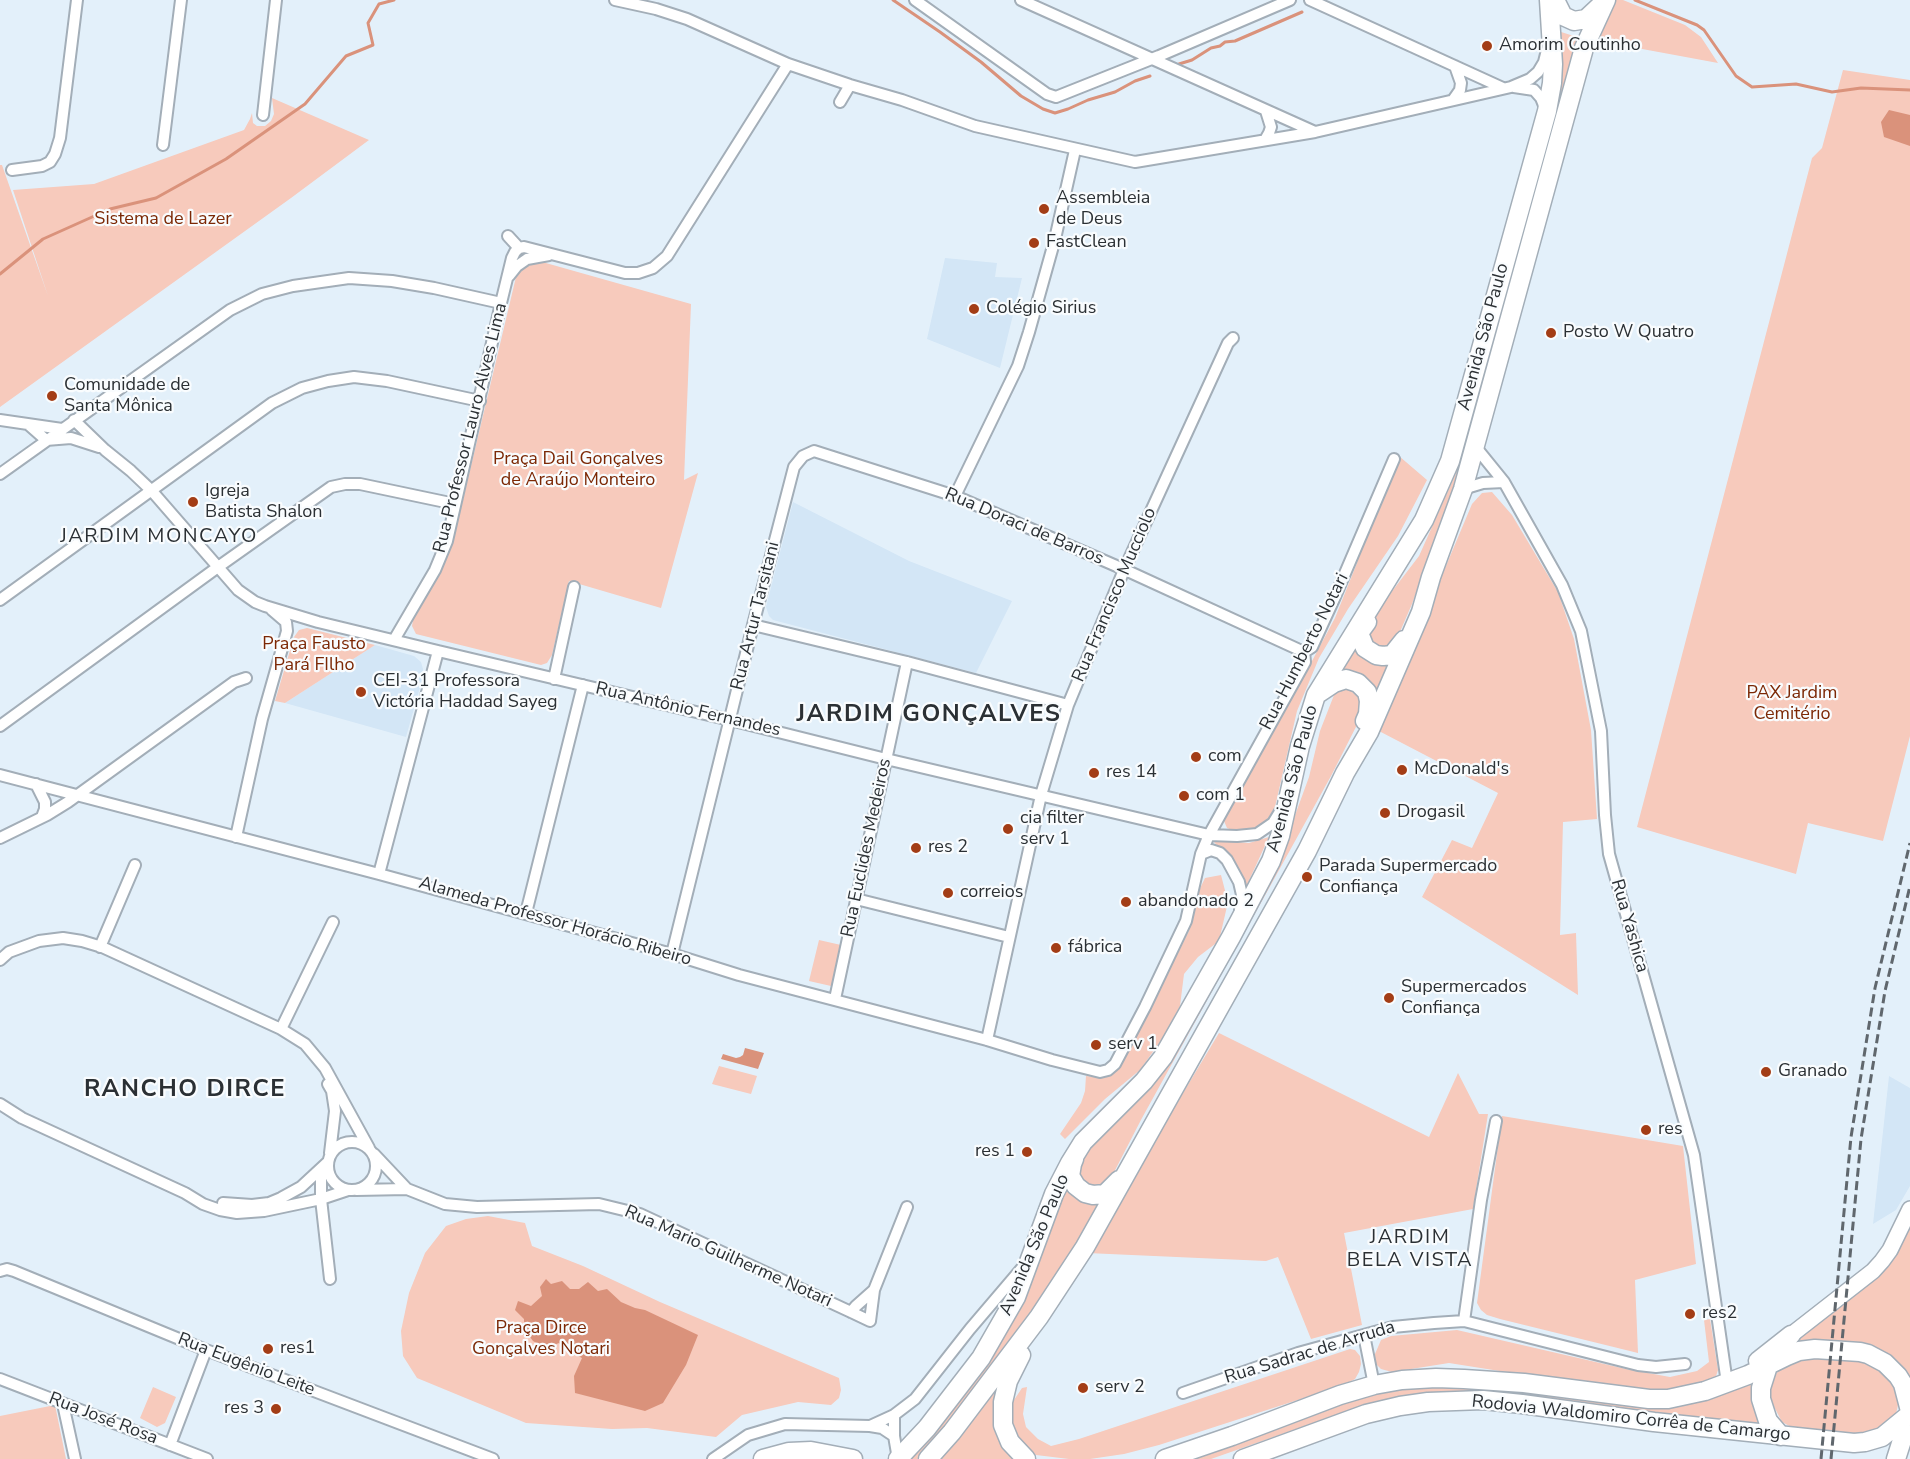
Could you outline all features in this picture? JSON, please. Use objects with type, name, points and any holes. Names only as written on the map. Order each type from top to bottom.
[{"type":"main road","name":"Avenida São Paulo","points":[[898,1459],[927,1428],[981,1358],[1016,1297],[1054,1194],[1070,1163],[1083,1142],[1144,1081],[1163,1057],[1231,937],[1271,861],[1280,836],[1300,746],[1316,695],[1424,520],[1450,461],[1547,111],[1553,64],[1549,0]]},
{"type":"main road","points":[[1555,0],[1563,16],[1575,21],[1586,19],[1606,0]]},
{"type":"main road","name":"Avenida São Paulo","points":[[928,1459],[952,1432],[1040,1317],[1085,1247],[1307,851],[1345,773],[1369,732],[1421,612],[1431,577],[1463,489],[1584,48],[1606,0]]},
{"type":"main road","points":[[1421,612],[1401,645],[1392,655],[1376,655],[1365,648],[1359,633],[1423,535],[1424,520]]},
{"type":"main road","points":[[1316,695],[1334,683],[1346,679],[1358,683],[1367,692],[1369,701],[1368,714],[1325,801],[1325,815]]},
{"type":"main road","points":[[1083,1142],[1072,1164],[1070,1176],[1076,1186],[1093,1195],[1105,1194],[1111,1189],[1140,1148]]},
{"type":"main road","points":[[1727,1383],[1873,1271],[1890,1250],[1910,1209]]},
{"type":"main road","points":[[1026,1459],[1010,1442],[1003,1425],[1003,1402],[1008,1381],[1040,1317]]},
{"type":"main road","points":[[1781,1436],[1768,1421],[1761,1399],[1761,1388],[1768,1366],[1791,1335]]},
{"type":"main road","name":"Rodovia Waldomiro Corrêa de Camargo","points":[[1165,1459],[1340,1395],[1374,1385],[1413,1380],[1464,1379],[1524,1383],[1649,1399],[1668,1399],[1695,1394],[1727,1383],[1806,1349],[1823,1348],[1868,1354],[1885,1363],[1898,1376],[1906,1393],[1910,1413],[1892,1430],[1876,1439],[1865,1442],[1841,1442],[1637,1420],[1522,1404],[1483,1400],[1455,1401],[1400,1406],[1366,1414],[1243,1459]]},
{"type":"main road","points":[[1896,1459],[1910,1413]]},
{"type":"main road","points":[[1841,1442],[1857,1459]]},
{"type":"main road","points":[[763,1459],[789,1452],[811,1451],[853,1459]]},
{"type":"street","points":[[12,170],[42,166],[50,162],[55,154],[60,138],[77,0]]},
{"type":"street","points":[[163,145],[181,0]]},
{"type":"street","points":[[263,115],[276,0]]},
{"type":"street","points":[[615,0],[687,19],[788,64],[975,126],[1135,162],[1315,132],[1507,87],[1530,79],[1538,72],[1546,57],[1550,32]]},
{"type":"street","points":[[915,0],[1050,96],[1060,95],[1152,59],[1290,0]]},
{"type":"street","points":[[1021,0],[1315,132]]},
{"type":"street","points":[[1310,0],[1507,87],[1534,90],[1547,111]]},
{"type":"street","points":[[506,241],[517,250],[524,247],[625,273],[638,273],[653,268],[667,256],[788,64]]},
{"type":"street","points":[[1453,100],[1460,90],[1461,83],[1455,66]]},
{"type":"street","points":[[840,102],[850,85]]},
{"type":"street","points":[[1265,140],[1271,127],[1266,111]]},
{"type":"street","points":[[955,496],[1018,366],[1055,239],[1075,150]]},
{"type":"street","name":"Rua Professor Lauro Alves Lima","points":[[394,640],[435,570],[447,541],[501,303],[512,258],[517,250]]},
{"type":"street","points":[[508,276],[527,259],[554,254]]},
{"type":"street","points":[[0,474],[230,310],[262,294],[304,284],[349,278],[392,281],[501,303]]},
{"type":"street","name":"Rua Francisco Mucciolo","points":[[987,1040],[1041,795],[1068,705],[1124,570],[1228,343],[1233,338]]},
{"type":"street","points":[[0,600],[273,403],[302,388],[354,377],[387,381],[480,401]]},
{"type":"street","points":[[0,420],[62,429]]},
{"type":"street","name":"Rua Antônio Fernandes","points":[[74,420],[151,490],[238,590],[265,606],[318,622],[1209,835],[1257,834],[1273,822],[1288,796]]},
{"type":"street","points":[[29,425],[46,440]]},
{"type":"street","points":[[29,425],[33,438],[32,450]]},
{"type":"street","name":"Rua Antônio Fernandes","points":[[46,440],[71,438],[105,450]]},
{"type":"street","name":"Rua Yashica","points":[[1474,444],[1504,482],[1562,585],[1581,631],[1601,731],[1609,854],[1694,1155],[1727,1383]]},
{"type":"street","name":"Rua Doraci de Barros","points":[[803,456],[814,451],[955,496],[1304,652]]},
{"type":"street","name":"Rua Artur Tarsitani","points":[[672,954],[794,467],[803,456]]},
{"type":"street","name":"Rua Humberto Notari","points":[[1108,1071],[1122,1053],[1186,921],[1202,854],[1209,835],[1256,738],[1305,662],[1304,652],[1312,646],[1330,609],[1394,459]]},
{"type":"street","points":[[1463,489],[1483,483],[1504,482]]},
{"type":"street","points":[[0,726],[331,487],[360,484],[456,504]]},
{"type":"street","points":[[554,679],[574,587]]},
{"type":"street","name":"Rua Antônio Fernandes","points":[[265,606],[281,616],[286,622],[287,631]]},
{"type":"street","name":"Rua Antônio Fernandes","points":[[287,631],[296,624],[306,621],[318,622]]},
{"type":"street","points":[[753,625],[907,662],[1068,705]]},
{"type":"street","points":[[236,837],[262,719],[287,631]]},
{"type":"street","points":[[380,874],[438,651]]},
{"type":"street","name":"Rua Euclides Medeiros","points":[[835,999],[907,662]]},
{"type":"street","points":[[0,838],[42,817],[78,794],[234,682],[246,678]]},
{"type":"street","points":[[526,913],[583,685]]},
{"type":"street","name":"Alameda Professor Horácio Ribeiro","points":[[0,775],[526,913],[740,975],[987,1040],[1052,1060],[1100,1072],[1108,1071]]},
{"type":"street","points":[[36,784],[45,802],[42,817]]},
{"type":"street","points":[[1202,854],[1211,849],[1220,853],[1239,882],[1242,895],[1241,906],[1231,937]]},
{"type":"street","points":[[100,947],[135,866]]},
{"type":"street","points":[[856,899],[1009,937]]},
{"type":"street","points":[[281,1029],[333,922]]},
{"type":"street","name":"Rua Mario Guilherme Notari","points":[[0,960],[9,952],[39,941],[63,938],[100,947],[281,1029],[305,1044],[325,1068],[371,1150],[376,1167],[375,1175],[364,1187],[274,1209],[237,1213],[220,1210],[203,1204],[185,1193]]},
{"type":"street","name":"Rua Mario Guilherme Notari","points":[[305,1044],[332,1091],[335,1111],[326,1163]]},
{"type":"street","name":"Rua Mario Guilherme Notari","points":[[0,1104],[22,1118],[185,1193],[209,1201],[234,1205],[269,1203],[301,1187],[326,1163],[332,1151],[343,1143],[357,1142],[371,1150],[407,1189]]},
{"type":"street","points":[[1464,1322],[1481,1200],[1496,1121]]},
{"type":"street","points":[[326,1163],[332,1180],[340,1187],[352,1190]]},
{"type":"street","points":[[326,1163],[321,1199],[330,1279]]},
{"type":"street","name":"Rua Mario Guilherme Notari","points":[[352,1190],[407,1189],[445,1204],[477,1207],[599,1204],[640,1214],[870,1320],[874,1290]]},
{"type":"street","points":[[851,1312],[874,1290],[907,1207]]},
{"type":"street","points":[[870,1426],[906,1407],[925,1388],[1034,1250]]},
{"type":"street","name":"Rua Eugênio Leite","points":[[0,1271],[7,1269],[14,1271],[206,1350],[493,1459]]},
{"type":"street","name":"Rua Sadrac de Arruda","points":[[1183,1393],[1298,1353],[1393,1327],[1464,1322],[1638,1365],[1656,1367],[1685,1364]]},
{"type":"street","points":[[1364,1335],[1374,1385]]},
{"type":"street","points":[[170,1445],[206,1350]]},
{"type":"street","name":"Rua José Rosa","points":[[0,1379],[207,1459]]},
{"type":"street","points":[[63,1404],[75,1459]]},
{"type":"street","points":[[894,1415],[894,1436],[898,1459]]},
{"type":"street","points":[[713,1459],[748,1436],[785,1425],[870,1426],[882,1428],[894,1436]]},
{"type":"shaded area","points":[[1889,110],[1910,115],[1910,146],[1884,137],[1881,122]]},
{"type":"shaded area","name":"Colégio Sirius","points":[[945,258],[997,263],[995,277],[1022,278],[1000,368],[927,339]]},
{"type":"shaded area","points":[[793,502],[909,561],[1012,601],[976,673],[773,620],[766,607]]},
{"type":"shaded area","name":"CEI-31 Professora Victória Haddad Sayeg","points":[[375,645],[414,656],[421,662],[422,680],[406,737],[285,703]]},
{"type":"shaded area","points":[[745,1048],[764,1053],[758,1069],[721,1059],[723,1054],[740,1057]]},
{"type":"shaded area","points":[[1889,1076],[1910,1088],[1910,1186],[1896,1210],[1873,1224]]},
{"type":"shaded area","points":[[546,1279],[551,1284],[562,1281],[570,1289],[579,1289],[588,1282],[598,1291],[607,1289],[621,1302],[645,1310],[698,1335],[686,1365],[663,1403],[645,1411],[575,1393],[574,1376],[582,1358],[559,1343],[546,1348],[533,1341],[524,1329],[524,1319],[515,1310],[518,1301],[531,1306],[542,1296],[540,1287]]},
{"type":"green space","points":[[1614,0],[1623,0],[1685,25],[1701,37],[1718,63],[1599,41]]},
{"type":"green space","points":[[1558,31],[1580,38],[1566,78],[1469,443],[1412,604],[1396,641],[1388,646],[1377,647],[1370,638],[1368,629],[1380,607],[1419,556],[1457,471]]},
{"type":"green space","name":"PAX Jardim Cemitério","points":[[1843,70],[1910,80],[1910,736],[1883,841],[1808,823],[1796,874],[1637,827],[1812,158],[1822,148]]},
{"type":"green space","name":"Sistema de Lazer","points":[[272,98],[369,140],[0,407],[0,165],[2,165],[48,296],[13,190],[94,184],[244,130],[252,113],[253,123],[257,126],[265,126],[274,114]]},
{"type":"green space","name":"Praça Dail Gonçalves de Araújo Monteiro","points":[[521,256],[691,304],[684,480],[698,473],[661,608],[569,581],[552,655],[547,663],[541,665],[416,634],[412,626],[414,615],[443,562],[456,529]]},
{"type":"green space","points":[[1399,456],[1427,480],[1398,536],[1348,609],[1319,658],[1297,711],[1275,807],[1267,820],[1254,830],[1236,832],[1227,828],[1224,821],[1227,809],[1289,704],[1335,618],[1357,563],[1362,540]]},
{"type":"green space","points":[[1492,492],[1512,515],[1558,592],[1574,639],[1591,730],[1597,819],[1563,822],[1560,935],[1576,933],[1578,995],[1422,897],[1452,840],[1472,848],[1498,793],[1377,730],[1472,504],[1482,493]]},
{"type":"green space","name":"Praça Fausto Pará FIlho","points":[[307,628],[375,645],[285,703],[275,701],[294,637],[299,630]]},
{"type":"green space","points":[[1351,640],[1390,662],[1377,693],[1372,686],[1337,673]]},
{"type":"green space","points":[[1349,689],[1361,700],[1361,717],[1111,1178],[1100,1187],[1091,1188],[1078,1177],[1081,1157],[1121,1111],[1282,851],[1309,777],[1320,731],[1336,690]]},
{"type":"green space","points":[[1269,837],[1246,887],[1229,858],[1212,840],[1249,843]]},
{"type":"green space","points":[[1221,875],[1228,902],[1219,941],[1198,957],[1184,974],[1180,1006],[1162,1039],[1140,1070],[1105,1099],[1065,1139],[1060,1134],[1081,1103],[1086,1076],[1104,1078],[1113,1073],[1127,1052],[1189,931],[1195,899],[1205,878]]},
{"type":"green space","points":[[819,940],[841,945],[834,983],[831,986],[809,981]]},
{"type":"green space","points":[[1219,1033],[1429,1137],[1458,1073],[1479,1114],[1488,1114],[1473,1209],[1344,1233],[1362,1325],[1311,1339],[1278,1257],[1266,1261],[1087,1253]]},
{"type":"green space","points":[[719,1066],[757,1076],[751,1094],[712,1084]]},
{"type":"green space","points":[[1502,1116],[1683,1146],[1696,1264],[1635,1280],[1638,1353],[1500,1319],[1487,1315],[1481,1310],[1477,1303]]},
{"type":"green space","points":[[1067,1177],[1087,1202],[1096,1204],[1107,1202],[1051,1288],[976,1390],[917,1459],[905,1459],[973,1380]]},
{"type":"green space","name":"Praça Dirce Gonçalves Notari","points":[[488,1216],[525,1223],[532,1246],[839,1378],[841,1390],[839,1398],[831,1405],[798,1402],[742,1415],[716,1437],[647,1428],[612,1429],[526,1423],[417,1378],[403,1356],[401,1331],[409,1293],[425,1253],[446,1226],[466,1219]]},
{"type":"green space","points":[[1910,1220],[1910,1385],[1903,1371],[1793,1346],[1804,1333],[1843,1300]]},
{"type":"green space","points":[[1710,1319],[1718,1370],[1716,1376],[1693,1386],[1660,1392],[1582,1384],[1449,1363],[1392,1372],[1381,1369],[1375,1363],[1375,1354],[1381,1340],[1391,1336],[1457,1330],[1670,1377],[1697,1371],[1709,1362],[1704,1320]]},
{"type":"green space","points":[[1350,1349],[1355,1350],[1360,1356],[1361,1364],[1355,1379],[1344,1385],[1159,1445],[1124,1454],[1090,1459],[1036,1455],[1024,1447],[1014,1435],[1009,1421],[1010,1406],[1022,1388],[1027,1387],[1023,1414],[1026,1427],[1038,1439],[1051,1446],[1079,1439]]},
{"type":"green space","points":[[1810,1357],[1861,1357],[1887,1371],[1900,1396],[1896,1414],[1886,1426],[1866,1437],[1793,1428],[1782,1422],[1769,1397],[1770,1385],[1785,1364]]},
{"type":"green space","points":[[1006,1368],[1014,1459],[936,1459]]},
{"type":"green space","points":[[1756,1375],[1753,1398],[1760,1427],[1525,1399],[1527,1388],[1641,1404]]},
{"type":"green space","points":[[1415,1386],[1519,1388],[1518,1397],[1448,1393],[1420,1394],[1391,1399],[1353,1409],[1211,1459],[1178,1459],[1347,1401]]},
{"type":"green space","points":[[153,1387],[176,1397],[165,1423],[157,1427],[140,1418]]},
{"type":"green space","points":[[55,1405],[66,1459],[0,1459],[0,1416]]},
{"type":"waterway","points":[[0,274],[43,239],[110,209],[156,198],[226,159],[305,104],[346,56],[373,45],[368,23],[379,4],[394,0]]},
{"type":"waterway","points":[[893,0],[981,62],[1021,96],[1055,113],[1115,92],[1150,76]]},
{"type":"waterway","points":[[1635,0],[1704,30],[1736,76],[1752,87],[1796,84],[1832,92],[1861,88],[1910,90]]},
{"type":"waterway","points":[[1179,64],[1192,60],[1225,42],[1235,41],[1302,12]]},
{"type":"railway","points":[[1821,1459],[1851,1137],[1875,988],[1910,843]]},
{"type":"railway","points":[[1831,1459],[1861,1139],[1885,991],[1910,886]]},
{"type":"place","name":"Amorim Coutinho","points":[[1487,46]]},
{"type":"place","name":"Assembleia de Deus","points":[[1044,209]]},
{"type":"place","name":"FastClean","points":[[1034,243]]},
{"type":"place","name":"Colégio Sirius","points":[[974,309]]},
{"type":"place","name":"Posto W Quatro","points":[[1551,333]]},
{"type":"place","name":"Comunidade de Santa Mônica","points":[[52,396]]},
{"type":"place","name":"Igreja Batista Shalon","points":[[193,502]]},
{"type":"place","name":"CEI-31 Professora Victória Haddad Sayeg","points":[[361,692]]},
{"type":"place","name":"com","points":[[1196,757]]},
{"type":"place","name":"McDonald's","points":[[1402,770]]},
{"type":"place","name":"res 14","points":[[1094,773]]},
{"type":"place","name":"com 1","points":[[1184,796]]},
{"type":"place","name":"Drogasil","points":[[1385,813]]},
{"type":"place","name":"cia filter serv 1","points":[[1008,829]]},
{"type":"place","name":"res 2","points":[[916,848]]},
{"type":"place","name":"Parada Supermercado Confiança","points":[[1307,877]]},
{"type":"place","name":"correios","points":[[948,893]]},
{"type":"place","name":"abandonado 2","points":[[1126,902]]},
{"type":"place","name":"fábrica","points":[[1056,948]]},
{"type":"place","name":"Supermercados Confiança","points":[[1389,998]]},
{"type":"place","name":"serv 1","points":[[1096,1045]]},
{"type":"place","name":"Granado","points":[[1766,1072]]},
{"type":"place","name":"res","points":[[1646,1130]]},
{"type":"place","name":"res 1","points":[[1027,1152]]},
{"type":"place","name":"res2","points":[[1690,1314]]},
{"type":"place","name":"res1","points":[[268,1349]]},
{"type":"place","name":"serv 2","points":[[1083,1388]]},
{"type":"place","name":"res 3","points":[[276,1409]]},
{"type":"district","name":"JARDIM MONCAYO","points":[[159,537]]},
{"type":"district","name":"JARDIM GONÇALVES","points":[[929,715]]},
{"type":"district","name":"RANCHO DIRCE","points":[[185,1090]]},
{"type":"district","name":"JARDIM BELA VISTA","points":[[1410,1250]]}]
